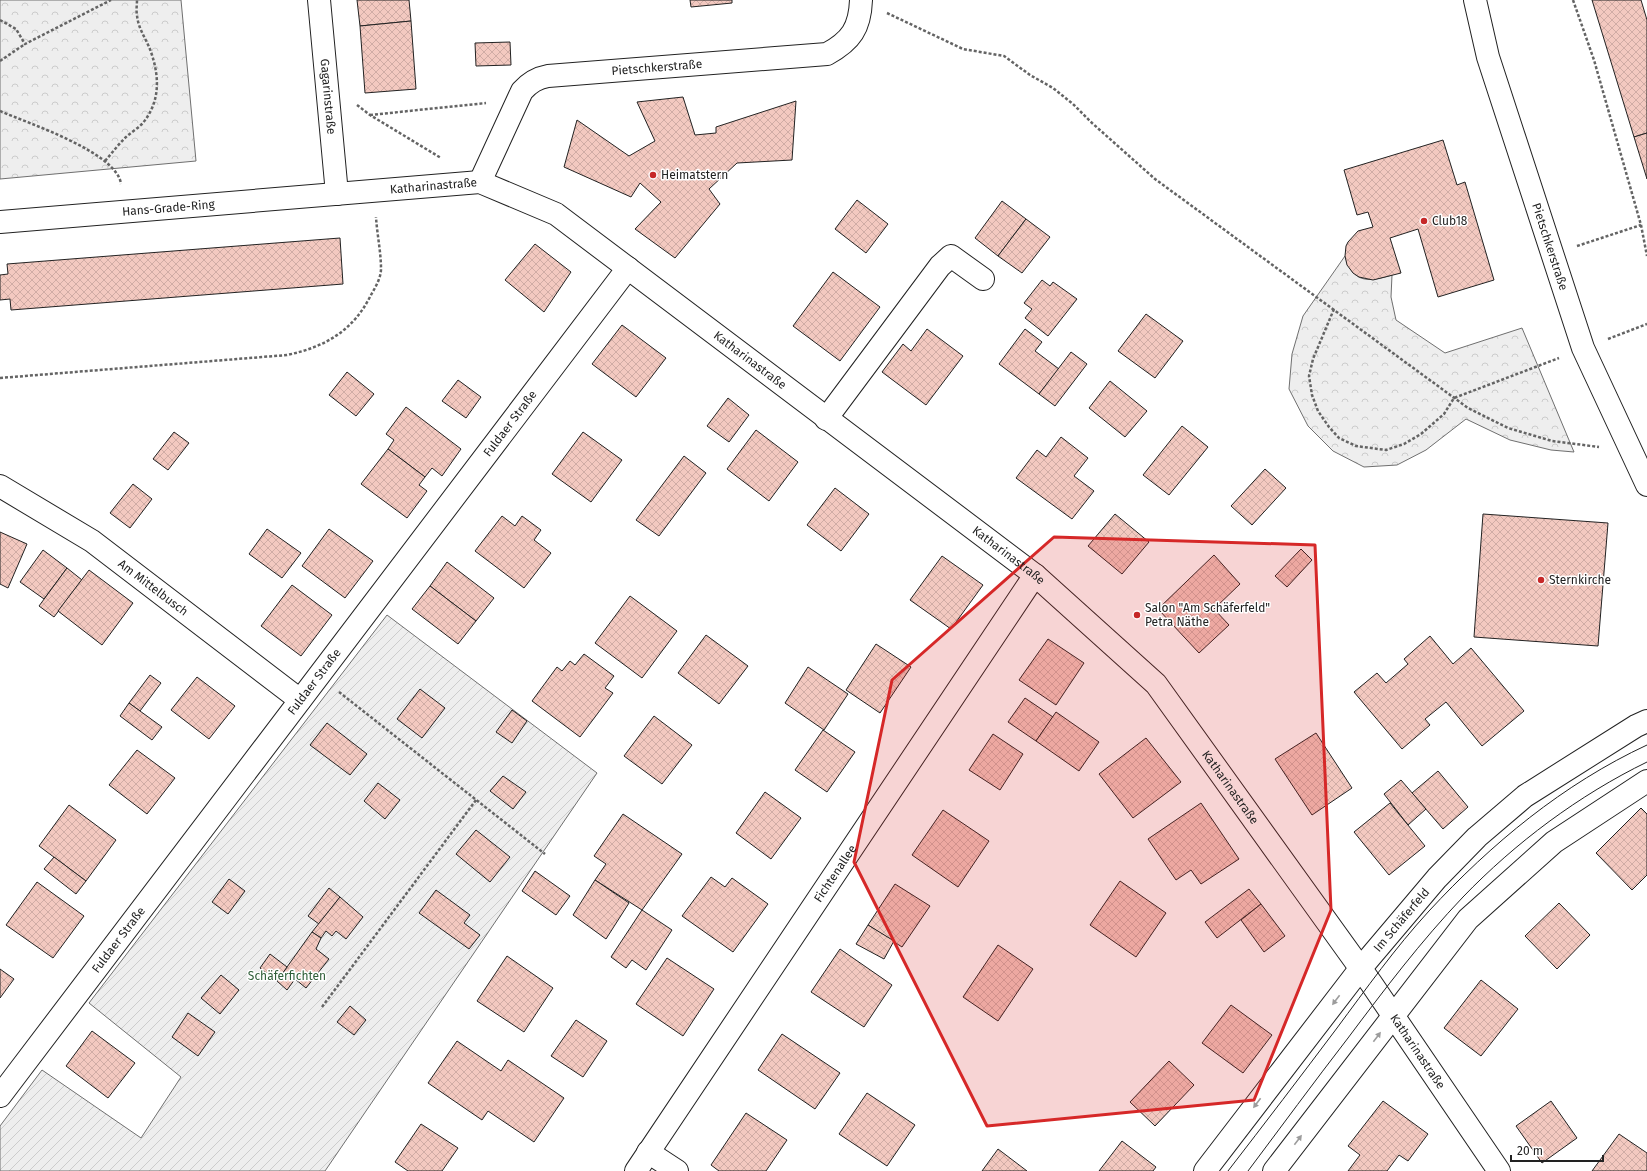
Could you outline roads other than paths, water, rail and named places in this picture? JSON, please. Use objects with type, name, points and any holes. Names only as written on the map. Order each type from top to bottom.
[{"type":"street","name":"Gagarinstraße","points":[[319,0],[337,194]]},
{"type":"street","name":"Pietschkerstraße","points":[[1475,0],[1488,57],[1583,348],[1647,485]]},
{"type":"street","name":"Pietschkerstraße","points":[[480,182],[522,91],[538,78],[827,54],[842,46],[853,34],[859,20],[861,1]]},
{"type":"street","name":"Katharinastraße","points":[[337,194],[480,182],[556,214],[826,419],[1035,575],[1156,684],[1360,969],[1500,1171]]},
{"type":"street","name":"Hans-Grade-Ring","points":[[0,222],[337,194]]},
{"type":"street","points":[[826,419],[940,266],[951,256],[982,279]]},
{"type":"street","name":"Fuldaer Straße","points":[[0,1096],[628,268]]},
{"type":"street","name":"Am Mittelbusch","points":[[0,486],[92,541],[300,700]]},
{"type":"street","name":"Fichtenallee","points":[[636,1171],[1035,575]]},
{"type":"street","name":"Im Schäferfeld","points":[[1206,1171],[1360,969],[1438,878],[1483,832],[1525,796],[1636,726],[1647,721]]},
{"type":"street","points":[[1274,1171],[1468,919],[1554,842],[1647,781]]},
{"type":"street","points":[[648,1152],[678,1171]]},
{"type":"tram line","points":[[1228,1171],[1393,954],[1416,925],[1453,886],[1503,839],[1557,797],[1586,778],[1647,745]]},
{"type":"tram line","points":[[1248,1171],[1389,984],[1432,931],[1463,897],[1504,858],[1549,822],[1597,789],[1647,762]]},
{"type":"place","name":"Heimatstern","points":[[653,175]]},
{"type":"place","name":"Club18","points":[[1424,221]]},
{"type":"place","name":"Sternkirche","points":[[1541,580]]},
{"type":"place","name":"Salon \"Am Schäferfeld\" Petra Näthe","points":[[1137,615]]},
{"type":"park label","name":"Schäferfichten","points":[[287,976]]}]
